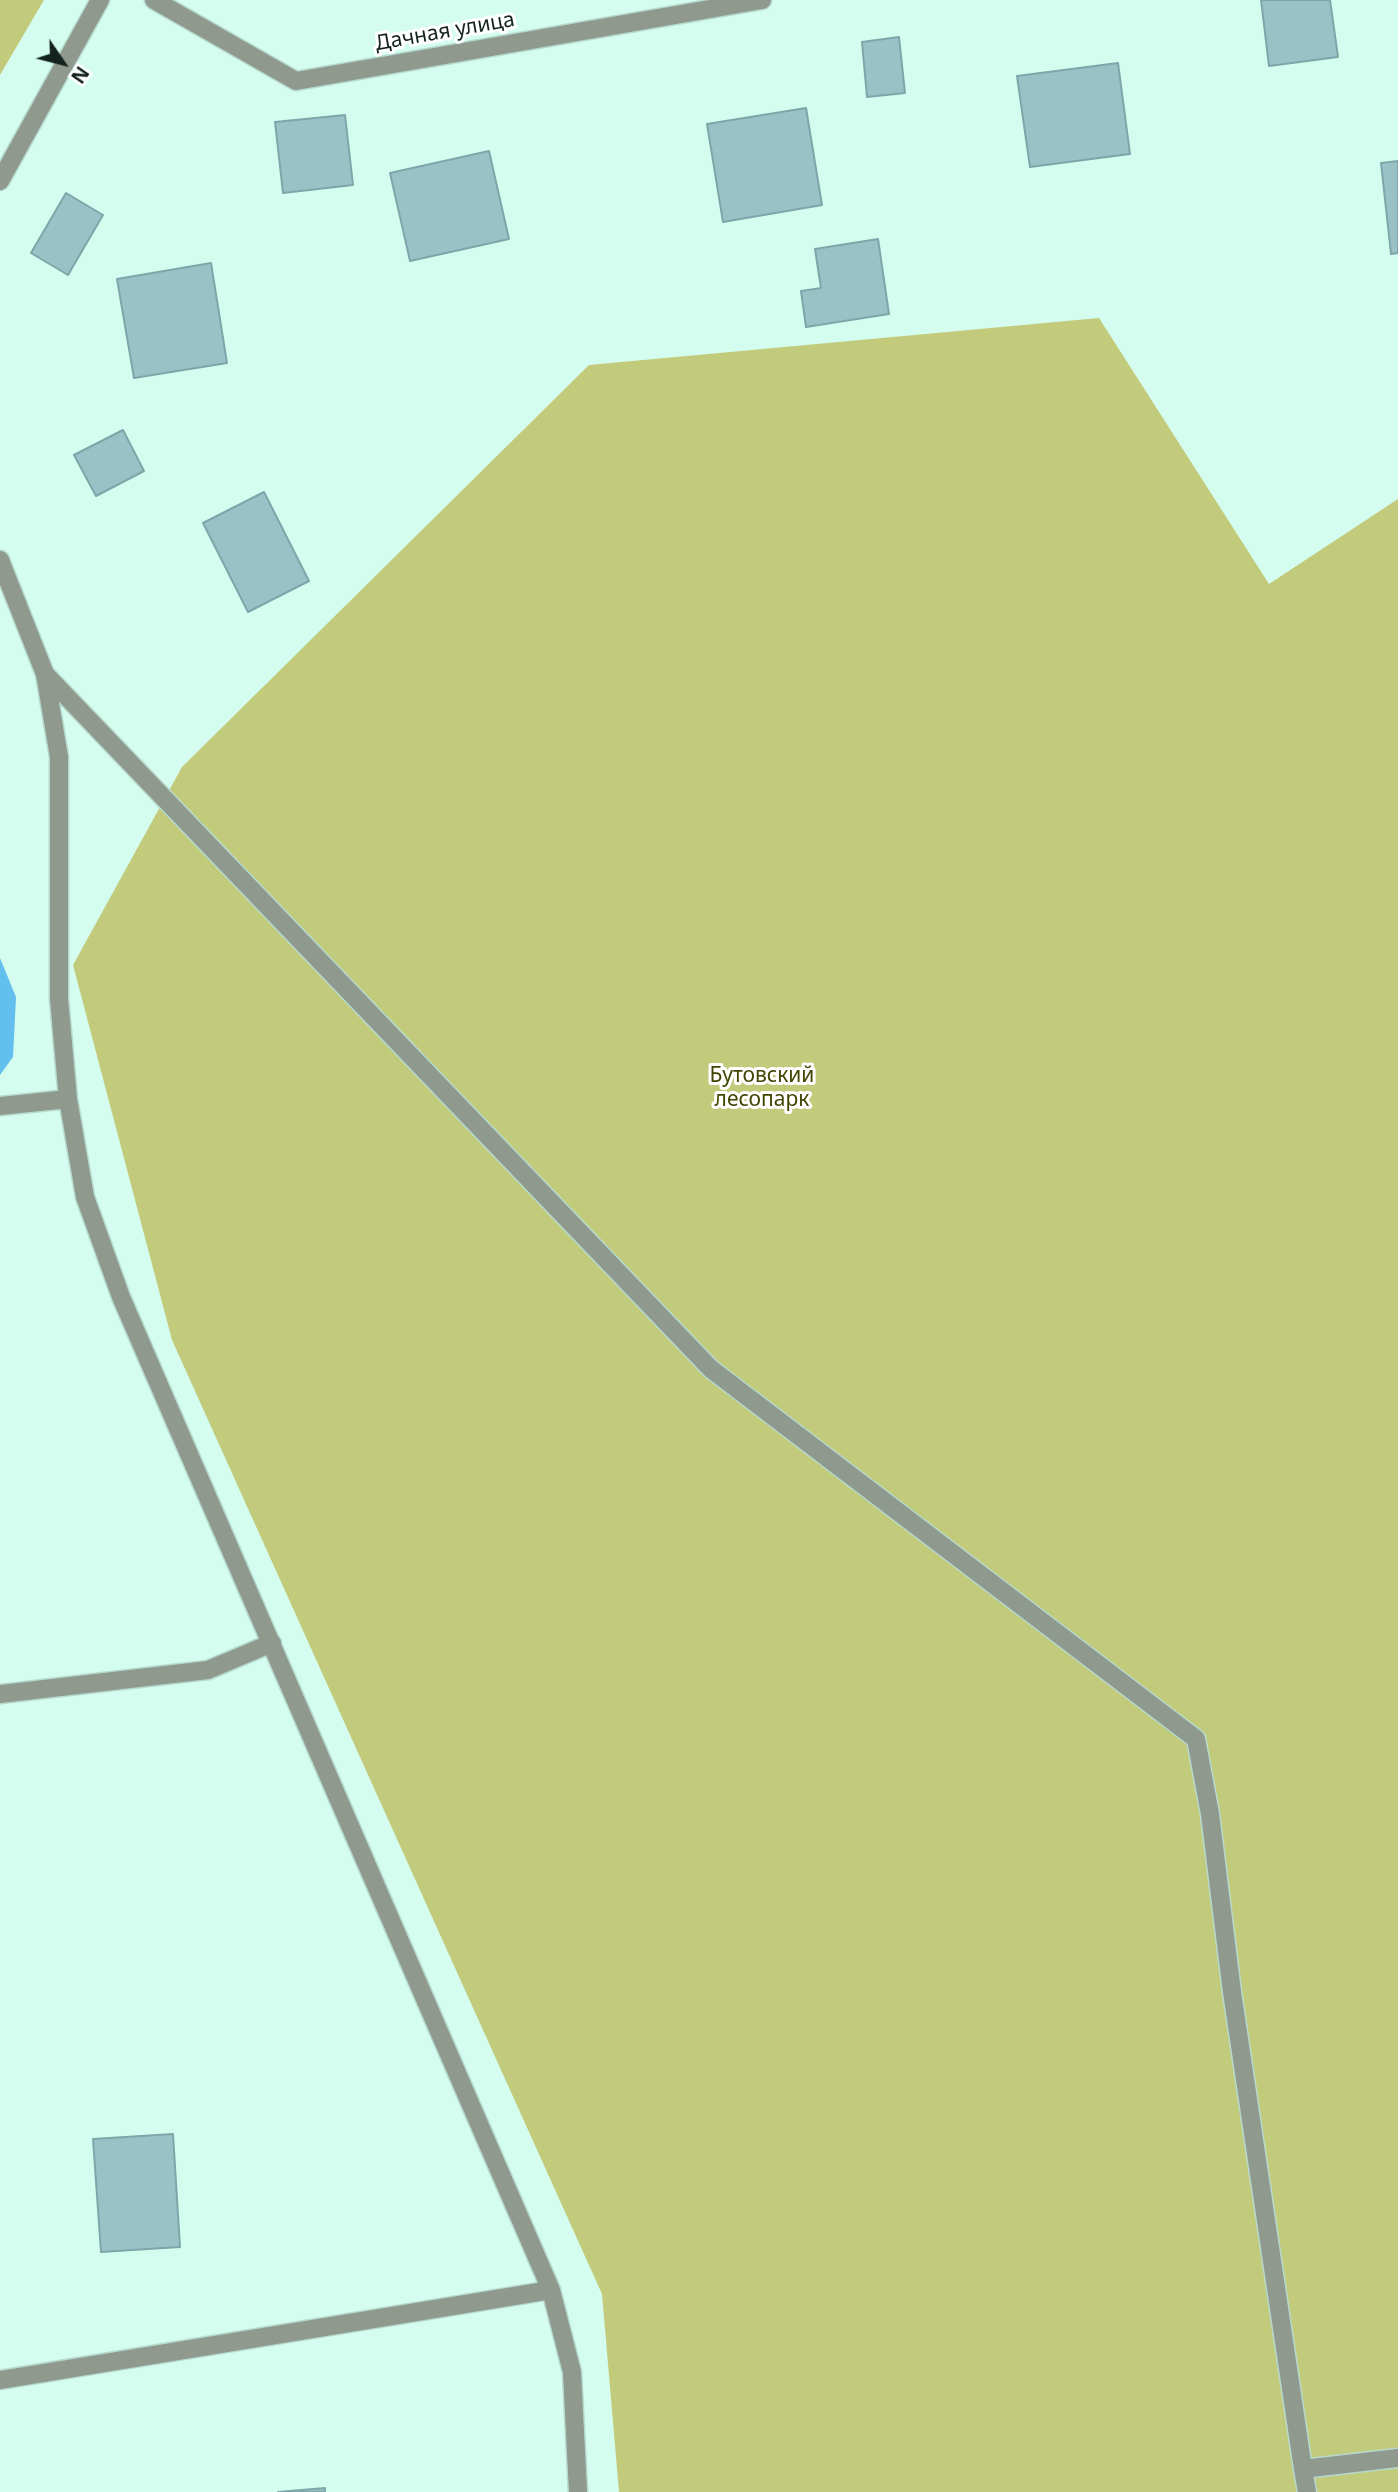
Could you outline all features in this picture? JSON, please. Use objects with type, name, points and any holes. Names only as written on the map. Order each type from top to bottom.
[{"type":"street","points":[[0,181],[100,0]]},
{"type":"street","name":"Дачная улица","points":[[154,0],[296,81],[762,0]]},
{"type":"street","points":[[0,560],[45,674],[59,757],[59,999],[68,1099],[85,1197],[121,1297],[551,2290],[572,2372],[578,2492]]},
{"type":"street","points":[[45,674],[711,1369],[1196,1739],[1210,1814],[1231,1992],[1307,2492]]},
{"type":"street","points":[[0,1106],[68,1099]]},
{"type":"street","points":[[0,1694],[208,1670],[272,1643]]},
{"type":"street","points":[[0,2380],[551,2290]]},
{"type":"street","points":[[1303,2469],[1398,2458]]},
{"type":"green space","points":[[0,0],[44,0],[0,75]]},
{"type":"green space","name":"Бутовский лесопарк","points":[[1099,318],[1269,584],[1398,499],[1398,2492],[619,2492],[602,2294],[172,1340],[73,965],[182,767],[589,365]]},
{"type":"water","points":[[0,958],[16,997],[13,1057],[0,1075]]},
{"type":"building","points":[[1261,0],[1330,0],[1338,57],[1269,66]]},
{"type":"building","points":[[899,37],[905,93],[867,97],[862,42]]},
{"type":"building","points":[[1118,63],[1130,154],[1030,167],[1017,76]]},
{"type":"building","points":[[806,108],[822,205],[723,222],[707,124]]},
{"type":"building","points":[[345,115],[353,185],[283,193],[275,122]]},
{"type":"building","points":[[489,151],[509,239],[410,261],[390,173]]},
{"type":"building","points":[[1398,161],[1398,253],[1391,254],[1381,163]]},
{"type":"building","points":[[66,193],[103,215],[68,275],[31,253]]},
{"type":"building","points":[[878,239],[889,314],[806,327],[801,291],[821,288],[815,249]]},
{"type":"building","points":[[211,263],[227,363],[134,378],[117,279]]},
{"type":"building","points":[[123,430],[144,471],[96,496],[74,455]]},
{"type":"building","points":[[264,492],[309,581],[248,612],[203,523]]},
{"type":"building","points":[[173,2134],[180,2247],[101,2252],[93,2139]]},
{"type":"building","points":[[325,2488],[325,2492],[278,2492]]}]
